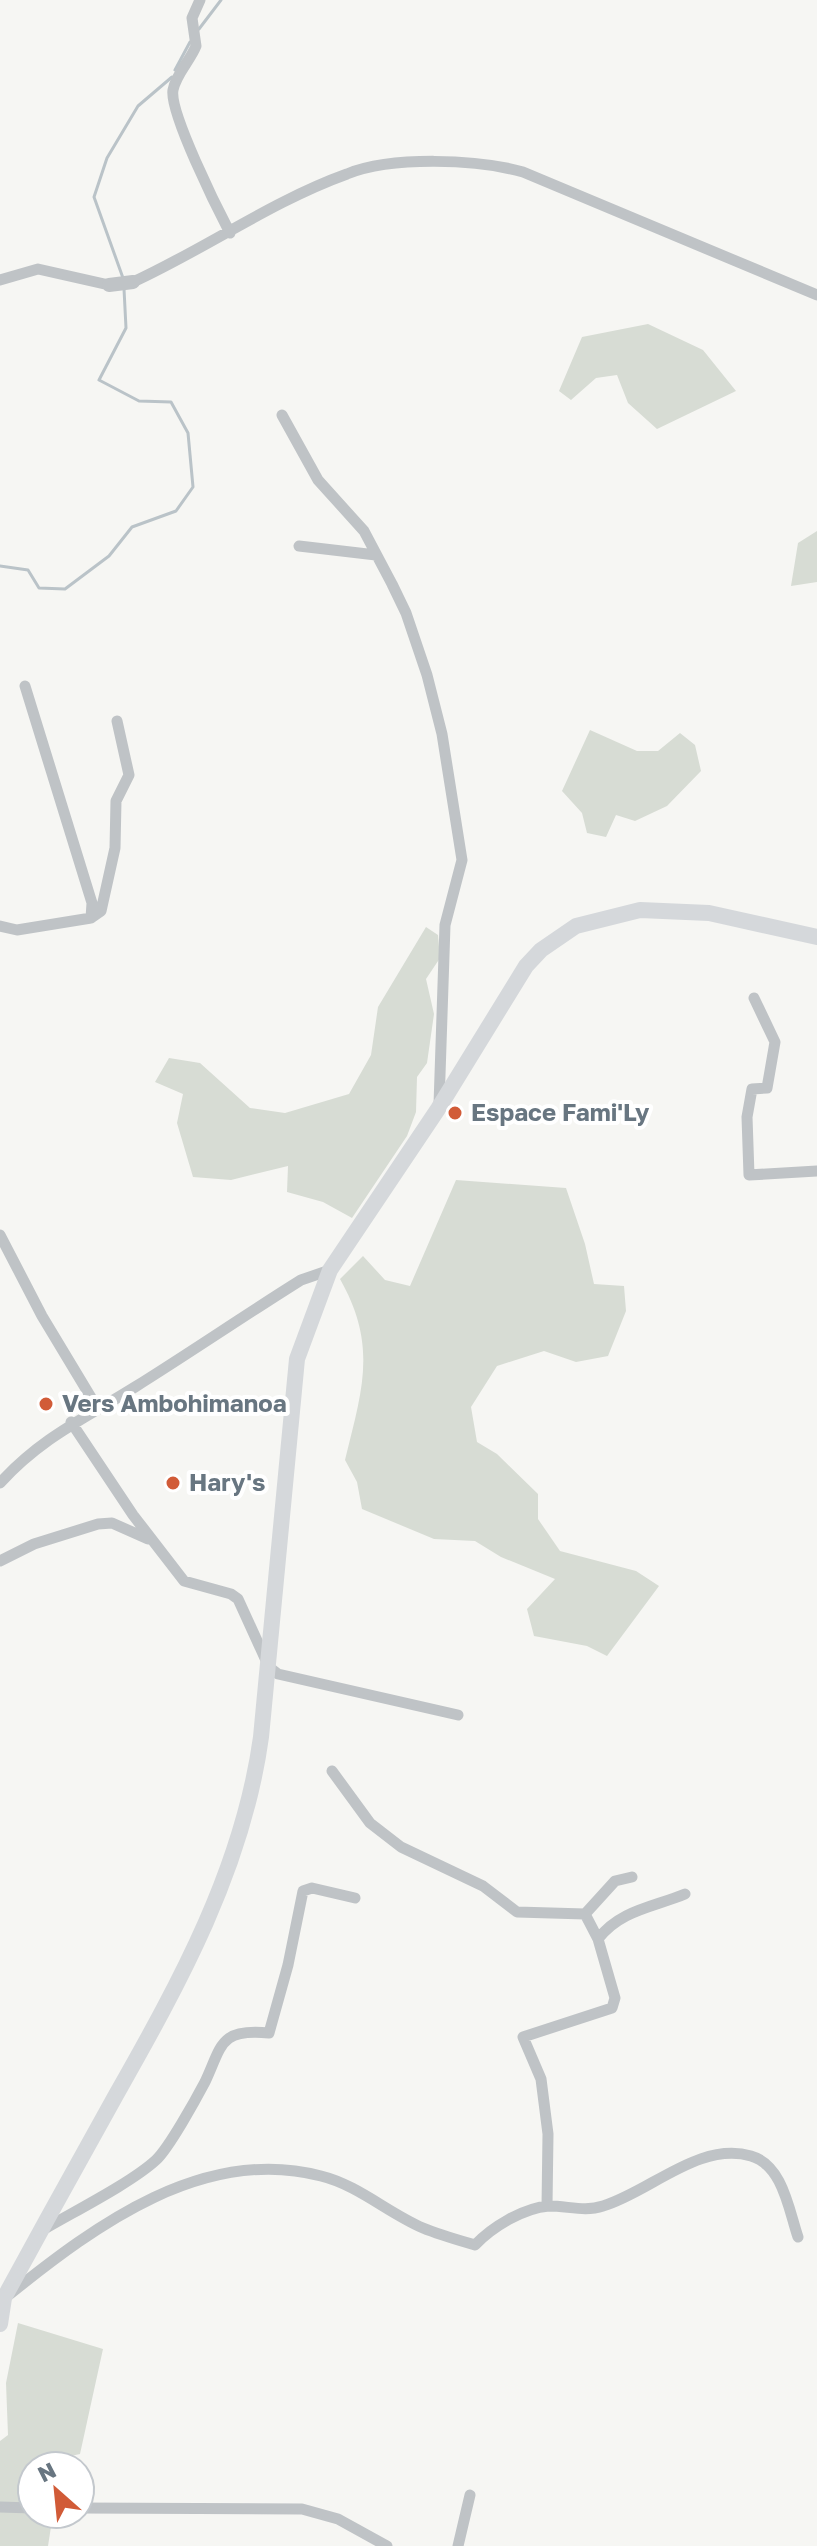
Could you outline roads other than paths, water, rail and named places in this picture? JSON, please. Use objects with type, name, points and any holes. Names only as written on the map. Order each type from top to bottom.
[{"type":"main road","points":[[0,2324],[2,2300],[213,1913],[254,1786],[269,1667],[297,1359],[330,1270],[438,1109],[526,966],[541,950],[576,926],[640,910],[676,910],[731,917],[817,937]]},
{"type":"street","points":[[200,0],[192,18],[196,46],[178,77],[172,99],[212,199],[230,233]]},
{"type":"street","points":[[0,280],[38,269],[109,285],[133,282],[349,172],[430,163],[490,162],[523,172],[817,295]]},
{"type":"street","points":[[282,415],[318,480],[364,531],[406,613],[427,675],[459,825],[460,875],[445,925],[438,1109]]},
{"type":"street","points":[[299,546],[376,555]]},
{"type":"street","points":[[25,686],[92,903],[91,918]]},
{"type":"street","points":[[0,926],[17,930],[91,918],[101,911],[115,848],[116,801],[129,775],[117,721]]},
{"type":"street","points":[[754,998],[775,1042],[767,1088],[752,1089],[747,1117],[749,1175],[817,1171]]},
{"type":"street","points":[[0,1235],[42,1316],[98,1409]]},
{"type":"street","points":[[0,1483],[39,1445],[71,1422],[98,1409],[301,1280],[330,1270]]},
{"type":"street","points":[[71,1422],[184,1581],[231,1594],[238,1599],[269,1667],[278,1674],[458,1715]]},
{"type":"street","points":[[0,1561],[34,1544],[98,1524],[112,1523],[154,1542]]},
{"type":"street","points":[[332,1771],[370,1823],[401,1847],[483,1886],[517,1912],[585,1914],[615,1881],[632,1877]]},
{"type":"street","points":[[41,2232],[157,2159],[205,2081],[214,2054],[223,2042],[254,2031],[269,2033],[288,1965],[303,1891],[312,1888],[355,1898]]},
{"type":"street","points":[[598,1939],[607,1927],[631,1912],[685,1894]]},
{"type":"street","points":[[547,2206],[548,2134],[541,2079],[523,2037],[612,2008],[615,1998],[598,1939],[585,1914]]},
{"type":"street","points":[[2,2300],[69,2246],[148,2199],[207,2176],[277,2167],[323,2176],[423,2228],[475,2245],[492,2227],[547,2206],[576,2210],[603,2206],[700,2160],[725,2155],[751,2156],[765,2163],[779,2181],[798,2237]]},
{"type":"street","points":[[458,2546],[470,2495]]},
{"type":"street","points":[[96,2508],[302,2509],[338,2519],[387,2546]]},
{"type":"waterway","points":[[199,29],[221,0]]},
{"type":"waterway","points":[[175,70],[190,42]]},
{"type":"waterway","points":[[123,278],[94,197],[107,158],[138,106],[172,77]]},
{"type":"waterway","points":[[0,566],[28,570],[39,588],[65,589],[109,556],[132,527],[176,511],[193,487],[188,433],[171,402],[139,401],[99,380],[126,328],[124,289]]},
{"type":"place","name":"Espace Fami'Ly","points":[[455,1113]]},
{"type":"place","name":"Vers Ambohimanoa","points":[[46,1404]]},
{"type":"place","name":"Hary's","points":[[173,1483]]}]
